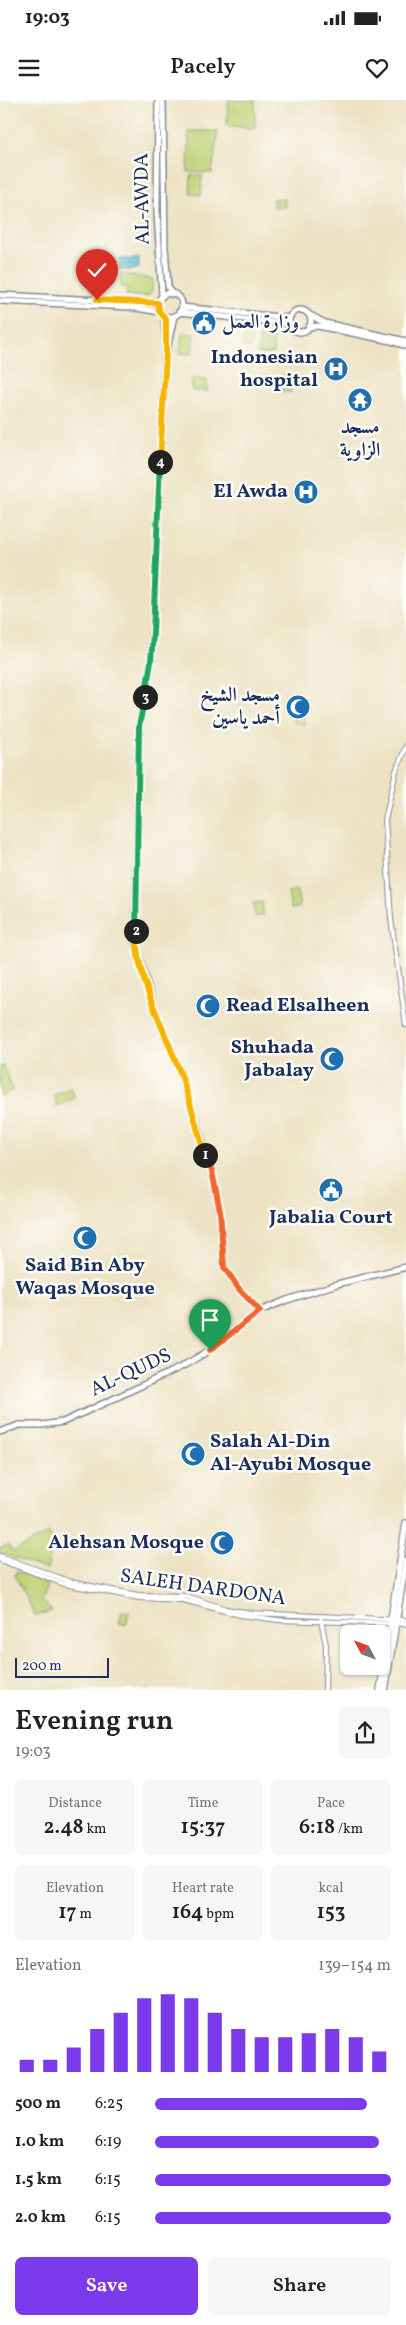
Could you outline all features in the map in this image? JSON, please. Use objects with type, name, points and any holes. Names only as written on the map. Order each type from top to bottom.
[{"type":"highway","points":[[385,1690],[406,1523]]},
{"type":"highway","points":[[380,1690],[406,1560]]},
{"type":"main road","name":"AL-AWDA","points":[[158,100],[157,219],[162,296]]},
{"type":"main road","name":"AL-AWDA","points":[[163,100],[164,238],[168,286],[171,294]]},
{"type":"main road","points":[[181,310],[179,298],[171,294],[162,296],[158,303],[166,319],[166,352],[160,448],[152,652],[139,726],[135,942],[156,1014],[178,1066],[212,1171],[220,1211],[224,1267],[239,1289],[260,1311]]},
{"type":"main road","points":[[0,295],[158,303]]},
{"type":"main road","points":[[0,301],[130,307],[174,316]]},
{"type":"main road","points":[[166,352],[170,345],[174,316],[181,310],[289,321]]},
{"type":"main road","points":[[289,321],[293,312],[300,310],[325,323],[406,340]]},
{"type":"main road","points":[[289,321],[293,329],[298,332],[306,330],[311,321],[310,315]]},
{"type":"main road","points":[[309,327],[329,328],[406,346]]},
{"type":"main road","name":"AL-QUDS","points":[[0,1432],[19,1425],[42,1425],[63,1422],[181,1367],[210,1350],[260,1311],[315,1290],[406,1267]]},
{"type":"street","points":[[406,746],[396,771],[386,820],[391,919],[406,1026]]},
{"type":"street","name":"SALEH DARDONA","points":[[0,1556],[65,1581],[83,1585],[138,1595],[186,1596],[226,1609],[321,1620]]},
{"type":"street","name":"SALEH DARDONA","points":[[0,1560],[52,1580],[81,1588],[140,1598],[183,1600],[240,1615],[321,1620],[406,1622]]},
{"type":"street","points":[[321,1620],[326,1645],[325,1690]]},
{"type":"green space","points":[[228,100],[255,100],[255,128],[227,126]]},
{"type":"green space","points":[[189,131],[218,131],[212,173],[188,172]]},
{"type":"green space","points":[[191,175],[202,175],[201,195],[190,194]]},
{"type":"green space","points":[[273,199],[285,199],[285,207],[273,207]]},
{"type":"green space","points":[[121,274],[153,279],[152,291],[148,296],[126,296],[127,287],[121,287]]},
{"type":"green space","points":[[260,325],[274,326],[273,354],[258,354]]},
{"type":"green space","points":[[182,333],[194,334],[192,354],[180,353]]},
{"type":"green space","points":[[244,333],[251,334],[251,347],[243,347]]},
{"type":"green space","points":[[282,375],[291,375],[291,392],[282,392]]},
{"type":"green space","points":[[192,379],[207,379],[207,391],[192,391]]},
{"type":"green space","points":[[297,890],[300,907],[291,909],[288,892]]},
{"type":"green space","points":[[262,902],[264,915],[255,917],[253,903]]},
{"type":"green space","points":[[3,1066],[13,1090],[0,1097],[0,1067]]},
{"type":"green space","points":[[71,1088],[75,1098],[57,1106],[54,1095]]},
{"type":"green space","points":[[49,1533],[54,1542],[47,1570],[0,1553],[0,1548],[9,1545],[13,1552]]},
{"type":"green space","points":[[16,1571],[48,1583],[41,1601],[52,1611],[35,1616],[15,1576]]},
{"type":"green space","points":[[122,1611],[129,1612],[126,1625],[119,1623]]},
{"type":"sand","points":[[293,711],[303,712],[304,724],[294,722]]},
{"type":"water","points":[[139,258],[139,268],[120,270],[120,259]]},
{"type":"place","name":"وزارة العمل","points":[[204,323]]},
{"type":"place","name":"Indonesian hospital","points":[[336,369]]},
{"type":"place","name":"مسجد الزاوية","points":[[360,400]]},
{"type":"place","name":"El Awda","points":[[306,492]]},
{"type":"place","name":"مسجد الشيخ أحمد ياسين","points":[[298,707]]},
{"type":"place","name":"Read Elsalheen","points":[[208,1006]]},
{"type":"place","name":"Shuhada Jabalay","points":[[332,1059]]},
{"type":"place","name":"Jabalia Court","points":[[331,1190]]},
{"type":"place","name":"Said Bin Aby Waqas Mosque","points":[[85,1238]]},
{"type":"place","name":"Salah Al-Din Al-Ayubi Mosque","points":[[193,1454]]},
{"type":"place","name":"Alehsan Mosque","points":[[222,1543]]},
{"type":"route","points":[[97,300],[158,303],[159,311],[166,319],[153,633],[151,662],[139,726],[135,942],[156,1014],[178,1066],[205,1155],[212,1171],[220,1211],[224,1267],[239,1289],[260,1311],[210,1350]]}]
